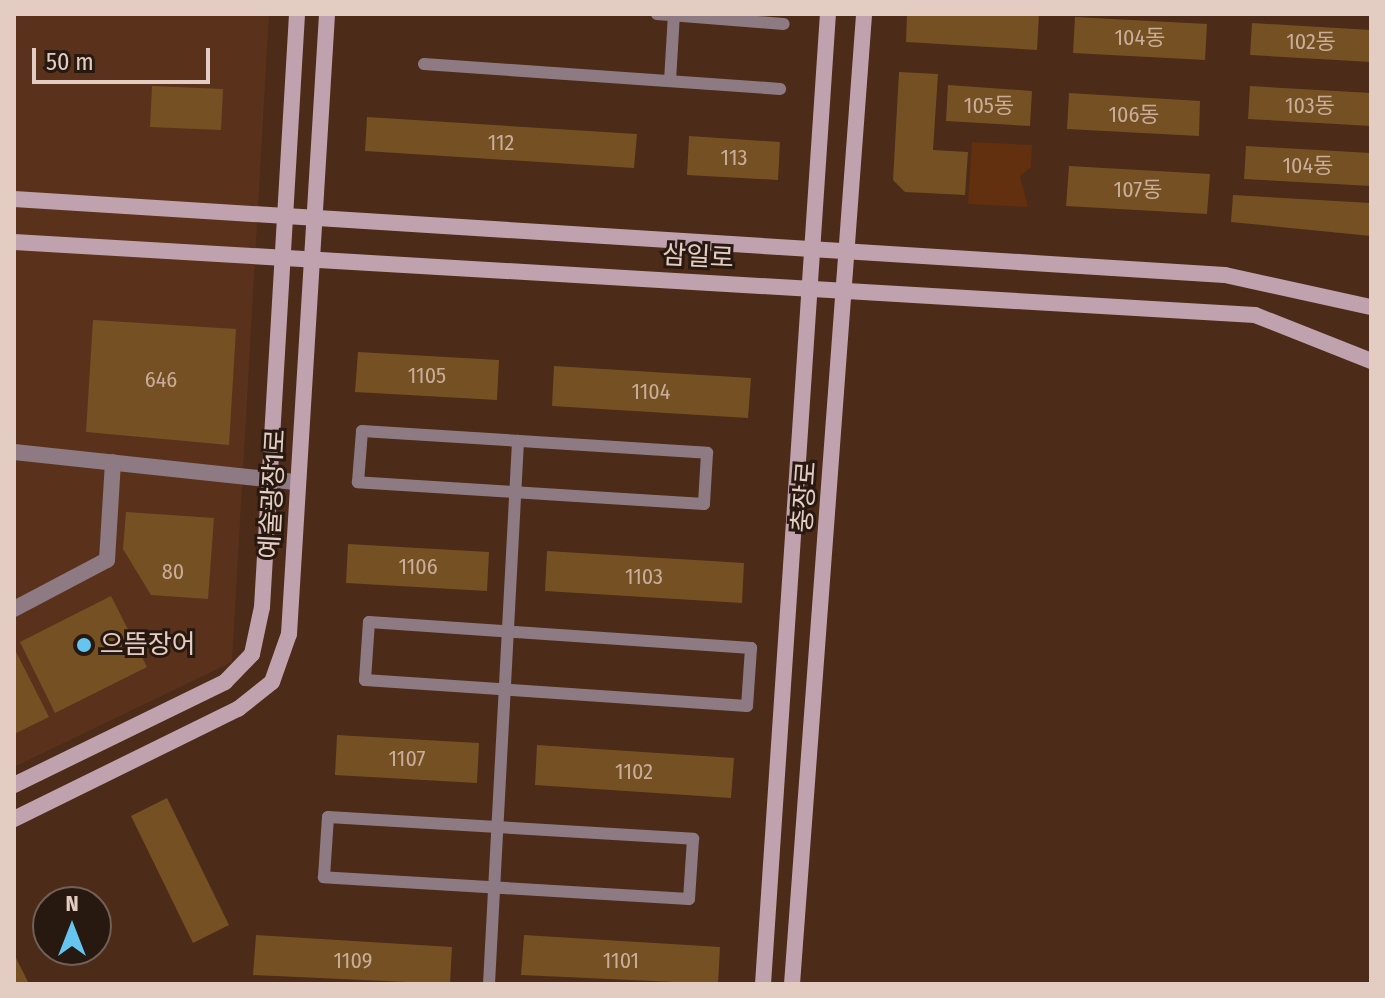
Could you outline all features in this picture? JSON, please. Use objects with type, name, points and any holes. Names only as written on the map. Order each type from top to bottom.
[{"type":"street","name":"예술광장1로","points":[[14,785],[225,682],[252,654],[270,479],[297,14]]},
{"type":"street","name":"예술광장1로","points":[[14,819],[238,709],[272,682],[289,634],[327,14]]},
{"type":"street","name":"충장로","points":[[763,984],[828,14]]},
{"type":"street","name":"충장로","points":[[792,984],[864,14]]},
{"type":"street","name":"삼일로","points":[[14,199],[1225,275],[1371,307]]},
{"type":"street","name":"삼일로","points":[[14,242],[1255,315],[1371,361]]},
{"type":"street","points":[[14,452],[297,482]]},
{"type":"street","points":[[14,609],[107,560],[113,462]]},
{"type":"lane","points":[[657,14],[784,24]]},
{"type":"lane","points":[[670,81],[674,15]]},
{"type":"lane","points":[[424,64],[780,89]]},
{"type":"lane","points":[[362,431],[707,453],[704,504],[515,492],[358,482],[362,431]]},
{"type":"lane","points":[[489,984],[518,441]]},
{"type":"lane","points":[[369,622],[508,631],[751,648],[747,706],[365,680],[369,622]]},
{"type":"lane","points":[[328,817],[693,839],[689,899],[494,888],[324,877],[328,817]]},
{"type":"shaded area","points":[[14,14],[269,14],[232,662],[14,767]]},
{"type":"shaded area","points":[[972,142],[1032,145],[1031,167],[1020,176],[1028,207],[968,204]]},
{"type":"building","points":[[907,14],[1039,14],[1037,50],[906,42]]},
{"type":"building","points":[[1075,17],[1207,24],[1205,60],[1073,53]]},
{"type":"building","points":[[1252,23],[1371,30],[1371,62],[1250,55]]},
{"type":"building","points":[[899,72],[938,74],[933,150],[968,152],[965,195],[905,192],[893,180]]},
{"type":"building","points":[[948,85],[1032,91],[1030,126],[946,121]]},
{"type":"building","points":[[152,86],[223,89],[221,130],[150,127]]},
{"type":"building","points":[[1250,86],[1371,93],[1371,126],[1248,119]]},
{"type":"building","points":[[1069,93],[1200,101],[1199,136],[1067,129]]},
{"type":"building","points":[[367,117],[637,134],[634,168],[365,151]]},
{"type":"building","points":[[689,136],[780,142],[778,180],[687,175]]},
{"type":"building","points":[[1246,146],[1371,153],[1371,186],[1244,179]]},
{"type":"building","points":[[1069,166],[1210,174],[1207,214],[1066,206]]},
{"type":"building","points":[[1233,195],[1371,203],[1371,236],[1231,222]]},
{"type":"building","points":[[93,320],[236,329],[229,445],[86,432]]},
{"type":"building","points":[[358,352],[499,360],[497,400],[355,392]]},
{"type":"building","points":[[554,366],[751,378],[748,418],[552,406]]},
{"type":"building","points":[[126,512],[214,518],[208,599],[151,595],[123,549]]},
{"type":"building","points":[[348,544],[489,552],[487,591],[346,583]]},
{"type":"building","points":[[547,551],[744,563],[742,603],[545,591]]},
{"type":"building","points":[[111,596],[147,667],[55,713],[20,642]]},
{"type":"building","points":[[14,648],[49,717],[14,734]]},
{"type":"building","points":[[337,735],[479,743],[477,783],[335,775]]},
{"type":"building","points":[[537,745],[734,758],[731,798],[535,785]]},
{"type":"building","points":[[167,798],[229,925],[193,943],[131,816]]},
{"type":"building","points":[[256,935],[452,947],[450,984],[253,975]]},
{"type":"building","points":[[524,935],[720,947],[718,984],[521,975]]},
{"type":"building","points":[[14,954],[29,984],[14,984]]},
{"type":"place","name":"으뜸장어","points":[[84,645]]}]
